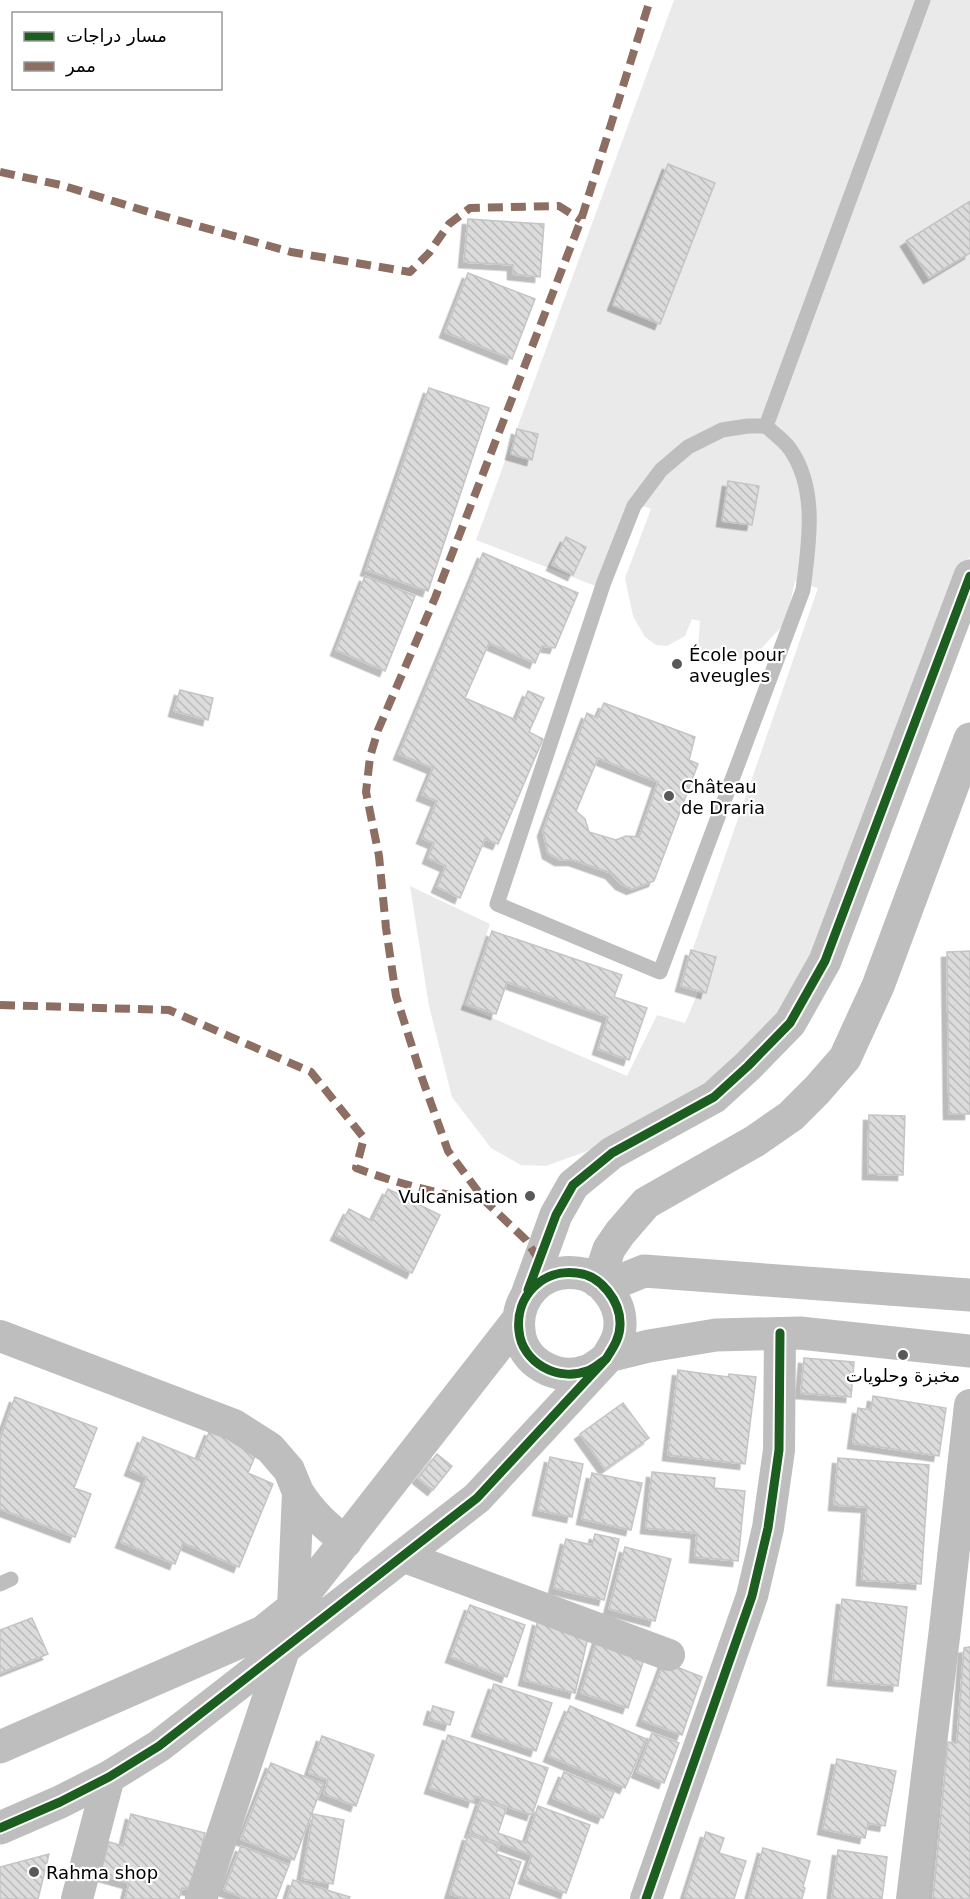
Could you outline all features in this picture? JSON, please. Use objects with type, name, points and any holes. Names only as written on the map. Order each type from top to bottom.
[{"type":"street","points":[[970,576],[825,961],[790,1023],[714,1097],[612,1153],[573,1185],[556,1215],[523,1306],[520,1338],[524,1348],[543,1368],[560,1374],[572,1375],[589,1371],[607,1358],[649,1346],[716,1335],[800,1333],[970,1351]]},
{"type":"street","points":[[602,1285],[609,1249],[646,1203],[755,1141],[791,1116],[845,1058],[878,986],[970,739]]},
{"type":"street","points":[[602,1285],[644,1271],[970,1295]]},
{"type":"street","points":[[0,1747],[263,1632],[293,1608],[346,1542],[523,1306],[538,1282],[554,1274],[578,1273],[602,1285],[614,1299],[620,1326],[616,1343],[607,1358],[477,1498],[159,1746],[109,1778],[0,1828]]},
{"type":"street","points":[[646,1899],[752,1596],[768,1528],[779,1450],[780,1333]]},
{"type":"street","points":[[0,1336],[234,1425],[270,1448],[289,1470],[308,1508],[324,1526],[346,1542]]},
{"type":"street","points":[[912,1899],[958,1631],[970,1405]]},
{"type":"street","points":[[293,1608],[298,1492]]},
{"type":"street","points":[[402,1557],[669,1655]]},
{"type":"street","points":[[201,1899],[285,1647]]},
{"type":"street","points":[[77,1899],[109,1778]]},
{"type":"lane","points":[[766,426],[923,0]]},
{"type":"lane","points":[[766,426],[788,447],[802,469],[809,501],[809,546],[803,590],[660,972],[497,904],[604,582],[634,506],[661,470],[688,447],[722,430],[766,426]]},
{"type":"shaded area","name":"École pour aveugles","points":[[674,0],[970,0],[970,556],[826,936],[781,1012],[684,1107],[604,1145],[546,1166],[521,1165],[491,1148],[452,1097],[429,1006],[410,886],[490,924],[462,1005],[627,1076],[657,1015],[685,1023],[708,969],[690,957],[818,588],[795,581],[786,622],[755,655],[723,664],[710,659],[698,647],[700,621],[692,619],[685,636],[667,646],[656,645],[645,637],[633,616],[625,578],[651,509],[632,502],[598,587],[476,540]]},
{"type":"building","points":[[668,164],[715,183],[660,324],[613,305]]},
{"type":"building","points":[[970,201],[970,253],[929,278],[906,241]]},
{"type":"building","points":[[468,219],[544,224],[540,277],[513,274],[513,265],[464,262]]},
{"type":"building","points":[[468,273],[535,299],[512,359],[445,332]]},
{"type":"building","points":[[429,388],[489,408],[428,591],[366,570]]},
{"type":"building","points":[[517,429],[538,434],[532,460],[511,454]]},
{"type":"building","points":[[728,481],[759,486],[752,525],[722,521]]},
{"type":"building","points":[[566,537],[586,547],[573,575],[552,565]]},
{"type":"building","points":[[483,553],[578,593],[555,648],[542,646],[535,663],[489,643],[465,698],[516,720],[528,691],[544,698],[529,732],[543,739],[498,844],[485,839],[460,898],[437,887],[446,866],[428,858],[434,843],[422,838],[437,801],[422,795],[433,768],[399,754]]},
{"type":"building","points":[[365,576],[415,596],[385,671],[336,650]]},
{"type":"building","points":[[180,690],[213,698],[208,720],[174,711]]},
{"type":"building","name":"Château de Draria","points":[[604,703],[695,737],[689,760],[698,764],[654,881],[632,889],[621,884],[611,873],[574,860],[560,860],[548,853],[543,831],[587,713],[597,718]],"holes":[[[598,758],[658,782],[639,837],[626,836],[616,840],[589,832],[585,819],[576,811]]]},
{"type":"building","points":[[492,931],[622,975],[614,997],[647,1008],[629,1060],[598,1049],[608,1017],[507,982],[496,1014],[467,1004]]},
{"type":"building","points":[[691,950],[716,957],[706,993],[681,986]]},
{"type":"building","points":[[970,951],[970,1114],[949,1114],[947,952]]},
{"type":"building","points":[[869,1115],[905,1116],[903,1175],[868,1174]]},
{"type":"building","points":[[388,1189],[440,1215],[412,1273],[336,1235],[349,1209],[372,1221]]},
{"type":"building","points":[[804,1358],[854,1362],[851,1397],[801,1393]]},
{"type":"building","points":[[678,1370],[728,1377],[729,1374],[756,1377],[745,1464],[668,1455]]},
{"type":"building","points":[[873,1396],[946,1408],[939,1456],[853,1443],[858,1408],[871,1410]]},
{"type":"building","points":[[15,1397],[97,1428],[74,1488],[91,1494],[75,1537],[0,1509],[0,1439]]},
{"type":"building","points":[[623,1403],[649,1438],[605,1469],[580,1434]]},
{"type":"building","points":[[210,1430],[258,1449],[248,1473],[273,1484],[239,1567],[183,1543],[175,1564],[121,1542],[147,1477],[130,1470],[143,1437],[198,1460]]},
{"type":"building","points":[[437,1454],[452,1466],[433,1490],[418,1478]]},
{"type":"building","points":[[550,1457],[583,1464],[572,1517],[538,1510]]},
{"type":"building","points":[[838,1458],[929,1465],[921,1584],[862,1580],[867,1507],[834,1505]]},
{"type":"building","points":[[652,1472],[715,1478],[714,1488],[745,1491],[738,1561],[695,1557],[697,1533],[646,1528]]},
{"type":"building","points":[[592,1473],[642,1483],[631,1530],[582,1519]]},
{"type":"building","points":[[595,1534],[619,1539],[604,1600],[554,1588],[566,1539],[592,1545]]},
{"type":"building","points":[[625,1547],[671,1559],[655,1621],[609,1609]]},
{"type":"building","points":[[842,1599],[907,1607],[898,1686],[833,1680]]},
{"type":"building","points":[[470,1605],[525,1625],[507,1677],[451,1657]]},
{"type":"building","points":[[32,1618],[48,1654],[0,1673],[0,1630]]},
{"type":"building","points":[[538,1620],[589,1633],[575,1693],[524,1680]]},
{"type":"building","points":[[598,1638],[646,1653],[628,1708],[581,1693]]},
{"type":"building","points":[[970,1647],[970,1899],[933,1899],[948,1742],[957,1743],[964,1648]]},
{"type":"building","points":[[664,1662],[702,1677],[682,1735],[642,1720]]},
{"type":"building","points":[[494,1684],[552,1703],[536,1751],[477,1731]]},
{"type":"building","points":[[433,1706],[454,1712],[450,1725],[429,1719]]},
{"type":"building","points":[[570,1706],[646,1739],[625,1788],[549,1756]]},
{"type":"building","points":[[652,1733],[679,1743],[664,1783],[637,1772]]},
{"type":"building","points":[[448,1735],[548,1768],[532,1815],[475,1796],[473,1802],[430,1788]]},
{"type":"building","points":[[322,1736],[374,1755],[356,1806],[324,1794],[328,1780],[309,1773]]},
{"type":"building","points":[[837,1759],[896,1771],[885,1826],[868,1823],[865,1838],[823,1829]]},
{"type":"building","points":[[271,1763],[323,1784],[294,1860],[241,1839]]},
{"type":"building","points":[[564,1772],[614,1792],[603,1818],[553,1798]]},
{"type":"building","points":[[481,1800],[506,1809],[498,1833],[526,1843],[538,1806],[590,1825],[566,1893],[524,1878],[532,1855],[470,1832]]},
{"type":"building","points":[[131,1814],[205,1833],[191,1890],[182,1888],[179,1899],[125,1899],[129,1883],[100,1875],[109,1842],[123,1846]]},
{"type":"building","points":[[313,1814],[344,1820],[333,1884],[302,1879]]},
{"type":"building","points":[[706,1832],[724,1838],[719,1853],[746,1861],[734,1899],[685,1897]]},
{"type":"building","points":[[468,1835],[499,1845],[496,1854],[521,1862],[509,1899],[467,1899],[450,1894]]},
{"type":"building","points":[[241,1846],[289,1865],[276,1899],[247,1899],[224,1890]]},
{"type":"building","points":[[763,1848],[810,1861],[802,1899],[749,1899]]},
{"type":"building","points":[[838,1850],[887,1857],[882,1899],[832,1899]]},
{"type":"building","points":[[49,1854],[38,1899],[0,1899],[0,1867]]},
{"type":"building","points":[[293,1880],[350,1897],[349,1899],[287,1899]]},
{"type":"marked path","points":[[539,1260],[526,1240],[486,1202],[448,1151],[396,996],[379,856],[366,792],[370,757],[378,730],[435,598],[581,220],[650,0]]},
{"type":"marked path","points":[[0,172],[61,185],[291,252],[410,272],[429,253],[449,224],[470,208],[559,206],[581,220]]},
{"type":"marked path","points":[[0,1005],[169,1010],[311,1072],[364,1138],[356,1168],[420,1188],[486,1202]]},
{"type":"cycle path","points":[[528,1290],[556,1215],[573,1185],[612,1153],[714,1097],[790,1023],[825,961],[970,576]]},
{"type":"cycle path","points":[[0,1828],[60,1802],[109,1777],[159,1746],[477,1498],[606,1359],[619,1334],[617,1307],[608,1291],[594,1279],[577,1273],[564,1273],[542,1280],[526,1296],[519,1319],[522,1342],[534,1361],[554,1372],[576,1374],[590,1370],[606,1359]]},
{"type":"cycle path","points":[[646,1899],[752,1596],[768,1528],[779,1450],[780,1333]]},
{"type":"place","name":"École pour aveugles","points":[[677,664]]},
{"type":"place","name":"Château de Draria","points":[[669,796]]},
{"type":"place","name":"Vulcanisation","points":[[530,1196]]},
{"type":"place","name":"مخبزة وحلويات","points":[[903,1355]]},
{"type":"place","name":"Rahma shop","points":[[34,1872]]}]
